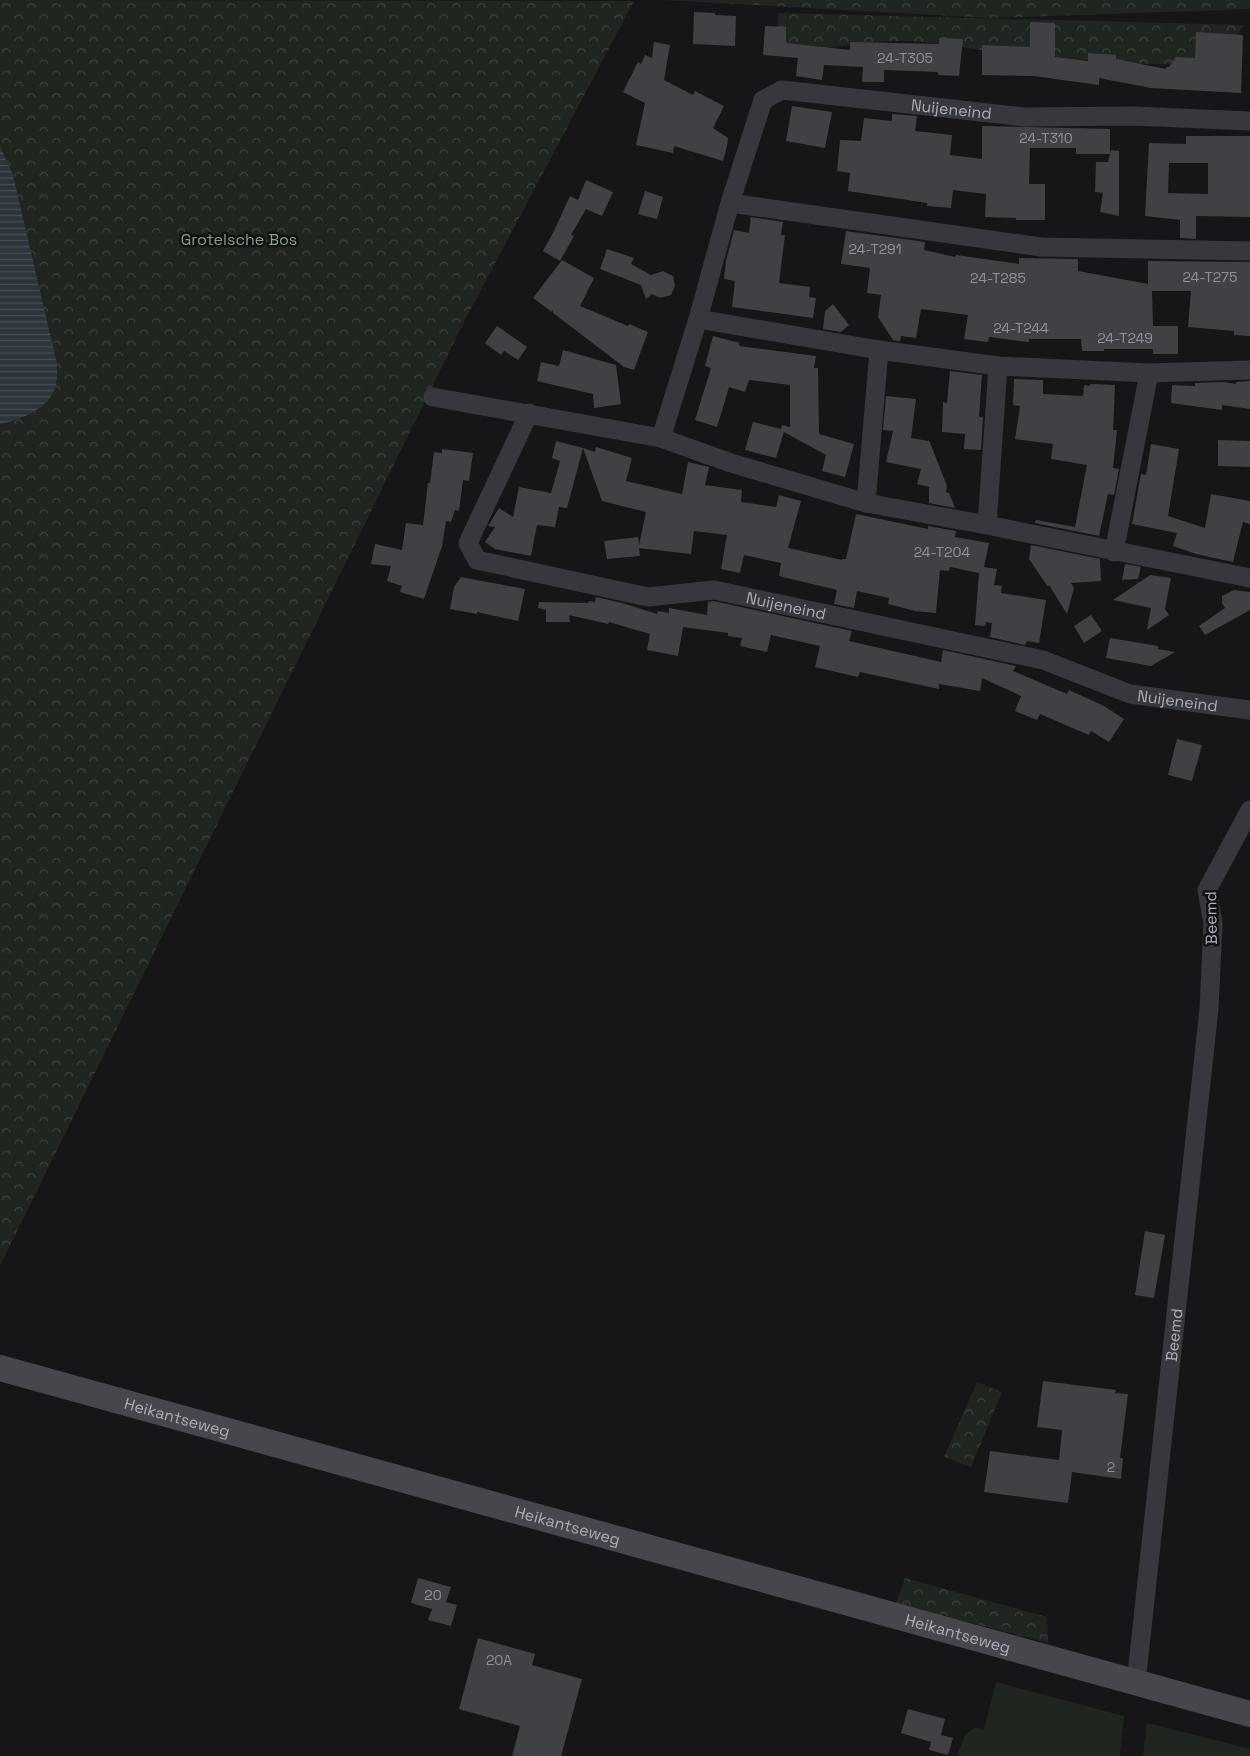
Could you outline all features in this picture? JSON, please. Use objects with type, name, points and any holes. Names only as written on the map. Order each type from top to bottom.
[{"type":"street","name":"Nuijeneind","points":[[661,438],[698,319],[730,203],[763,100],[782,90],[1025,117],[1132,116],[1250,121]]},
{"type":"street","points":[[730,203],[1041,247],[1250,251]]},
{"type":"street","points":[[698,319],[879,350],[998,366],[1149,373],[1250,370]]},
{"type":"street","points":[[866,503],[879,350]]},
{"type":"street","points":[[987,525],[998,366]]},
{"type":"street","points":[[1114,552],[1149,373]]},
{"type":"street","points":[[433,397],[661,438],[731,463],[866,503],[987,525],[1250,578]]},
{"type":"street","name":"Nuijeneind","points":[[529,413],[468,543],[477,560],[648,597],[714,590],[1043,660],[1130,694],[1250,710]]},
{"type":"street","name":"Beemd","points":[[1136,1683],[1209,1009],[1213,923],[1207,890],[1250,810]]},
{"type":"street","name":"Heikantseweg","points":[[0,1368],[1136,1683]]},
{"type":"street","points":[[1136,1683],[1250,1714]]},
{"type":"green space","name":"Grotelsche Bos","points":[[0,0],[634,1],[464,322],[0,1266]]},
{"type":"green space","points":[[664,0],[1250,0],[1250,9],[991,18]]},
{"type":"green space","points":[[779,13],[1244,25],[1229,46],[1182,64],[1147,64],[1001,54],[952,45],[912,41],[884,41],[806,50],[774,45]]},
{"type":"green space","points":[[977,1382],[1002,1392],[971,1467],[944,1457]]},
{"type":"green space","points":[[905,1578],[1047,1617],[1048,1643],[896,1603]]},
{"type":"green space","points":[[996,1682],[1124,1716],[1120,1756],[957,1756],[965,1735],[974,1728],[984,1729]]},
{"type":"green space","points":[[1147,1723],[1250,1749],[1250,1756],[1143,1756]]},
{"type":"shaded area","points":[[0,146],[13,175],[57,364],[57,380],[55,389],[44,404],[27,415],[0,424]]},
{"type":"building","points":[[694,12],[736,16],[735,46],[693,44]]},
{"type":"building","points":[[1030,22],[1055,23],[1055,57],[1088,61],[1088,53],[1116,55],[1116,59],[1166,69],[1176,57],[1195,58],[1196,32],[1243,35],[1241,93],[1151,88],[1099,78],[1099,85],[1034,76],[982,75],[982,45],[1030,47]]},
{"type":"building","points":[[765,26],[786,27],[786,43],[850,50],[850,42],[939,44],[939,38],[963,39],[959,76],[938,75],[938,72],[884,70],[884,82],[862,82],[863,67],[824,65],[822,80],[796,76],[798,58],[763,55]]},
{"type":"building","points":[[654,42],[670,45],[664,80],[693,95],[695,91],[724,106],[713,128],[728,138],[723,161],[674,146],[673,153],[636,145],[645,103],[623,92],[638,62],[641,64],[645,55],[652,58]]},
{"type":"building","points":[[792,106],[832,112],[825,148],[786,141]]},
{"type":"building","points":[[892,114],[917,116],[915,131],[952,135],[950,155],[982,159],[982,126],[1110,129],[1110,154],[1076,154],[1076,148],[1030,148],[1029,184],[1045,184],[1045,220],[985,217],[986,194],[953,190],[951,208],[927,206],[927,203],[848,191],[850,173],[837,171],[840,140],[861,141],[864,118],[892,121]]},
{"type":"building","points":[[1186,136],[1250,136],[1250,217],[1196,216],[1196,239],[1180,238],[1180,220],[1145,216],[1149,143],[1186,144]],"holes":[[[1169,163],[1208,163],[1208,194],[1168,193]]]},
{"type":"building","points":[[1111,150],[1119,151],[1119,216],[1100,212],[1103,193],[1095,192],[1096,162],[1108,162]]},
{"type":"building","points":[[586,180],[613,192],[602,216],[586,209],[571,235],[574,236],[560,261],[543,251],[570,196],[578,200]]},
{"type":"building","points":[[645,191],[663,197],[657,219],[638,214]]},
{"type":"building","points":[[751,217],[783,222],[781,235],[785,235],[779,283],[810,287],[809,297],[816,298],[813,318],[732,307],[735,281],[724,279],[726,261],[734,230],[749,233]]},
{"type":"building","points":[[846,231],[925,242],[924,250],[955,257],[956,255],[1019,264],[1019,258],[1078,259],[1078,271],[1148,284],[1148,261],[1250,262],[1250,336],[1234,335],[1234,331],[1188,327],[1191,291],[1152,291],[1153,326],[1178,326],[1178,354],[1153,354],[1153,349],[1082,351],[1081,339],[1029,339],[1029,342],[989,337],[988,342],[964,339],[968,315],[921,309],[916,338],[901,336],[900,341],[893,340],[878,317],[881,295],[867,293],[870,268],[841,264]]},
{"type":"building","points":[[607,249],[634,258],[631,264],[651,275],[663,271],[673,276],[675,286],[671,295],[660,298],[652,294],[646,299],[641,285],[600,269]]},
{"type":"building","points":[[562,260],[594,278],[580,306],[628,326],[629,324],[648,332],[634,370],[624,367],[553,313],[553,309],[552,312],[533,298]]},
{"type":"building","points":[[833,304],[849,325],[841,332],[823,329],[825,311]]},
{"type":"building","points":[[497,326],[527,347],[518,360],[504,351],[501,355],[485,343]]},
{"type":"building","points":[[713,336],[740,343],[739,346],[816,356],[814,368],[818,368],[819,434],[854,444],[845,477],[822,471],[826,455],[784,432],[776,458],[745,450],[753,422],[781,429],[782,425],[790,427],[790,385],[749,380],[745,392],[729,387],[717,427],[695,420],[711,368],[705,366]]},
{"type":"building","points":[[563,350],[616,365],[621,404],[594,408],[593,394],[537,381],[541,362],[559,366]]},
{"type":"building","points":[[950,371],[982,375],[979,417],[983,417],[981,450],[964,449],[965,434],[942,432],[943,402],[947,403]]},
{"type":"building","points":[[1014,379],[1043,380],[1043,394],[1083,396],[1084,385],[1115,385],[1113,430],[1117,430],[1113,468],[1119,469],[1114,495],[1108,494],[1099,536],[1035,523],[1036,520],[1075,527],[1087,465],[1051,459],[1053,444],[1015,439],[1020,406],[1013,405]]},
{"type":"building","points":[[1250,381],[1250,409],[1222,405],[1222,410],[1171,403],[1172,385],[1195,386],[1195,383],[1223,382],[1236,384],[1236,382]]},
{"type":"building","points":[[886,396],[916,399],[911,438],[929,440],[947,486],[946,493],[949,493],[955,508],[929,503],[929,487],[917,484],[921,469],[886,462],[893,431],[883,430]]},
{"type":"building","points":[[1218,440],[1250,441],[1250,467],[1218,466]]},
{"type":"building","points":[[556,441],[583,448],[567,508],[559,507],[555,527],[537,525],[531,556],[495,549],[485,542],[495,527],[488,526],[499,508],[513,517],[519,487],[551,493],[560,461],[552,458]]},
{"type":"building","points":[[1151,444],[1179,449],[1168,516],[1205,528],[1211,494],[1250,501],[1250,524],[1243,522],[1233,562],[1196,554],[1173,546],[1177,533],[1132,524],[1141,474],[1146,475]]},
{"type":"building","points":[[596,447],[632,458],[626,481],[682,494],[688,462],[709,467],[705,485],[742,490],[741,502],[776,507],[779,495],[801,501],[788,548],[842,560],[846,559],[856,514],[928,529],[928,526],[956,531],[955,537],[989,543],[984,567],[997,569],[994,585],[1002,586],[1001,593],[1046,600],[1039,643],[1027,641],[1025,645],[990,637],[992,623],[986,622],[985,626],[975,625],[979,573],[950,567],[949,571],[940,570],[936,613],[915,611],[888,604],[889,598],[857,591],[854,608],[834,604],[837,590],[779,576],[781,563],[744,555],[740,573],[721,569],[727,535],[694,531],[691,554],[639,548],[640,556],[607,559],[604,541],[638,537],[639,545],[646,512],[602,501],[583,448],[595,452]]},
{"type":"building","points":[[442,449],[473,453],[469,481],[463,480],[459,511],[455,510],[451,522],[446,521],[442,546],[424,599],[400,592],[402,586],[387,581],[391,566],[371,564],[375,544],[402,550],[406,523],[423,525],[434,452],[442,453]]},
{"type":"building","points":[[1031,545],[1100,559],[1101,581],[1071,583],[1074,588],[1067,614],[1049,585],[1048,587],[1029,559]]},
{"type":"building","points":[[1125,564],[1141,567],[1138,579],[1122,580]]},
{"type":"building","points":[[1150,575],[1171,578],[1165,609],[1169,615],[1147,630],[1151,608],[1113,600]]},
{"type":"building","points":[[461,577],[525,589],[518,621],[477,612],[477,614],[450,609],[454,587]]},
{"type":"building","points":[[1234,590],[1250,592],[1250,610],[1205,635],[1199,626],[1225,608],[1222,603],[1222,596]]},
{"type":"building","points":[[596,597],[657,614],[658,611],[669,613],[669,608],[707,615],[708,602],[713,601],[852,631],[849,641],[941,662],[943,650],[1016,666],[1013,671],[1067,694],[1069,690],[1104,706],[1124,719],[1109,742],[1091,731],[1089,735],[1040,714],[1037,720],[1015,711],[1021,696],[982,678],[980,691],[939,684],[939,689],[860,672],[858,677],[815,667],[820,646],[771,635],[767,652],[740,646],[742,638],[728,636],[728,633],[683,627],[678,656],[647,650],[650,634],[609,622],[608,624],[569,615],[570,622],[546,622],[546,610],[538,608],[539,602],[588,603],[589,601],[595,602]]},
{"type":"building","points":[[1091,615],[1102,631],[1084,643],[1074,626]]},
{"type":"building","points":[[1110,638],[1158,646],[1158,649],[1175,652],[1151,666],[1106,658]]},
{"type":"building","points":[[1177,739],[1202,745],[1192,781],[1168,775]]},
{"type":"building","points":[[1145,1231],[1165,1235],[1154,1298],[1135,1295]]},
{"type":"building","points":[[1043,1381],[1116,1390],[1115,1393],[1128,1394],[1120,1458],[1123,1458],[1121,1479],[1072,1472],[1068,1503],[984,1492],[990,1451],[1059,1460],[1062,1430],[1037,1427]]},
{"type":"building","points":[[418,1578],[451,1587],[446,1602],[457,1605],[451,1626],[428,1620],[432,1609],[411,1603]]},
{"type":"building","points":[[478,1638],[535,1654],[532,1665],[582,1679],[561,1756],[512,1756],[520,1726],[459,1709]]},
{"type":"building","points":[[908,1709],[945,1719],[941,1735],[953,1738],[948,1755],[929,1750],[931,1742],[901,1733]]}]
